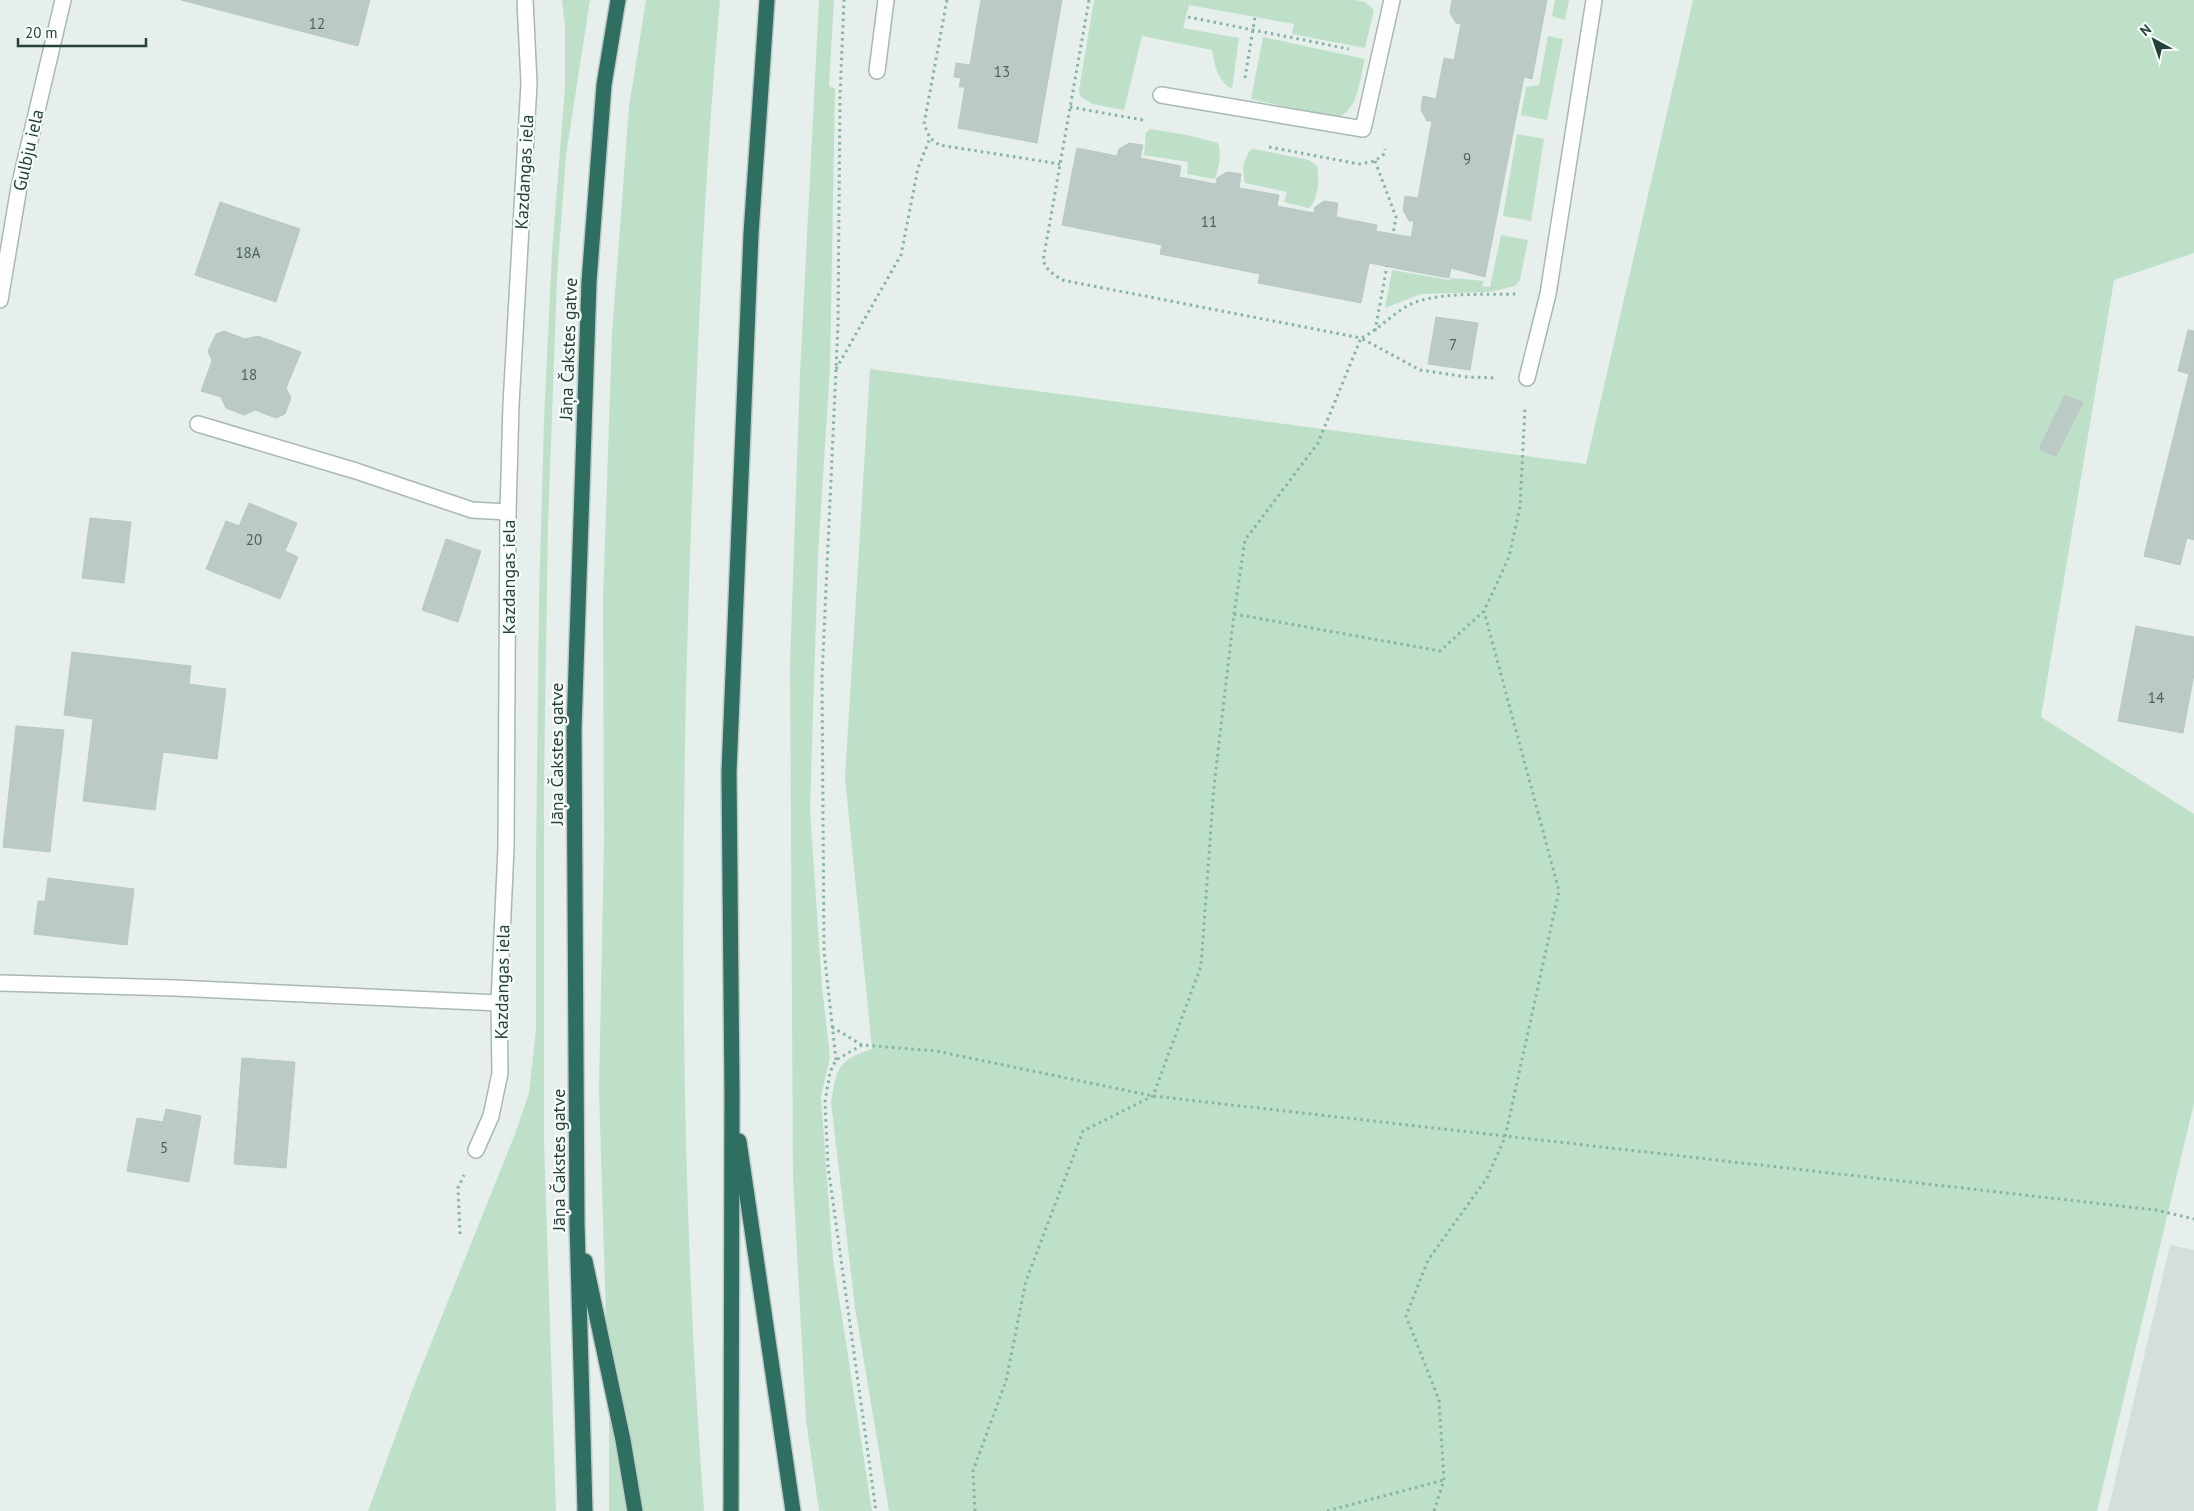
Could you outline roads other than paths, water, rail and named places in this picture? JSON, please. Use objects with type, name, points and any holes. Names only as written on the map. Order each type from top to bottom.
[{"type":"highway","name":"Jāņa Čakstes gatve","points":[[585,1511],[577,1223],[574,729],[588,292],[604,85],[618,0]]},
{"type":"highway","points":[[731,1511],[732,1093],[729,772],[750,244],[766,0]]},
{"type":"highway","points":[[732,1093],[794,1511]]},
{"type":"highway","points":[[577,1223],[623,1440],[635,1511]]},
{"type":"street","name":"Gulbju iela","points":[[0,300],[19,187],[63,0]]},
{"type":"street","name":"Kazdangas iela","points":[[476,1150],[491,1116],[500,1073],[499,1003],[506,847],[508,512],[511,405],[529,83],[525,0]]},
{"type":"street","points":[[877,72],[886,0]]},
{"type":"street","points":[[1161,95],[1363,129],[1392,0]]},
{"type":"street","points":[[1527,378],[1548,294],[1594,0]]},
{"type":"street","points":[[198,424],[356,471],[472,510],[508,512]]},
{"type":"street","points":[[0,983],[175,988],[499,1003]]}]
